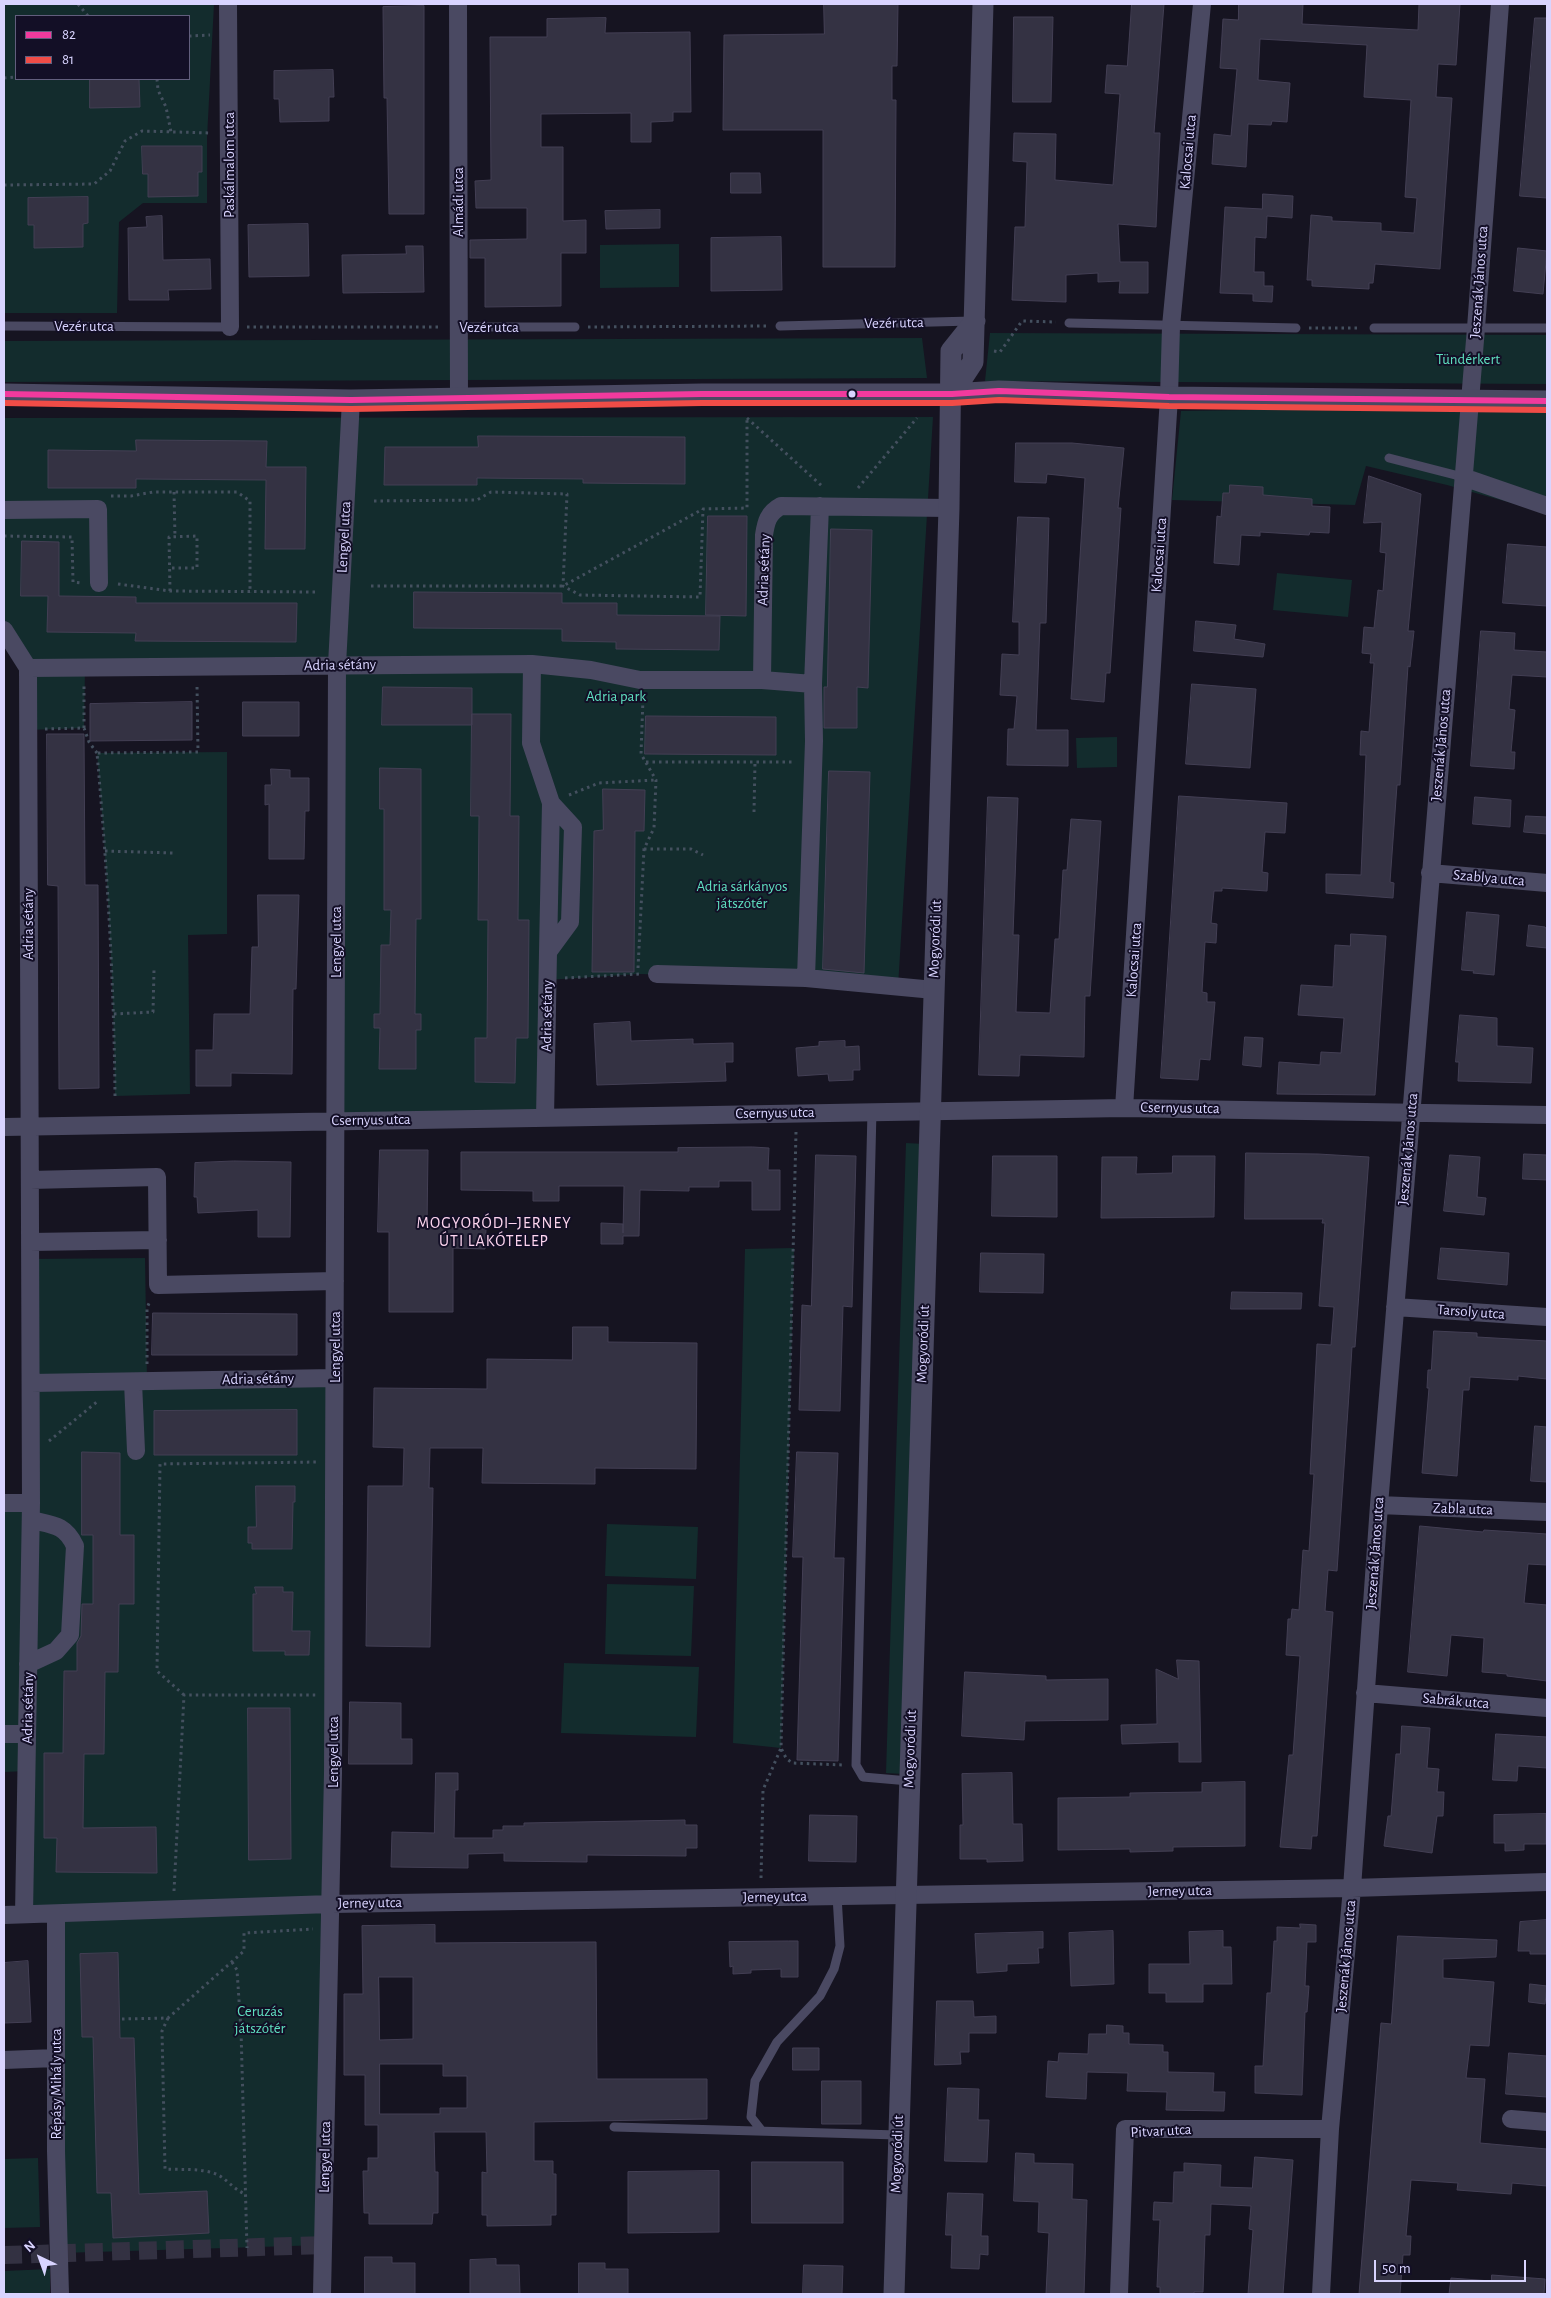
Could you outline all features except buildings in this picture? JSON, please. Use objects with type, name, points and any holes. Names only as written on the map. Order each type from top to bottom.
[{"type":"street","name":"Paskálmalom utca","points":[[228,4],[230,327]]},
{"type":"street","name":"Almádi utca","points":[[458,4],[459,399]]},
{"type":"street","points":[[952,394],[973,362],[983,4]]},
{"type":"street","name":"Kalocsai utca","points":[[1124,1108],[1169,397],[1171,326],[1202,4]]},
{"type":"street","name":"Jeszenák János utca","points":[[1321,2294],[1330,2129],[1352,1888],[1378,1505],[1468,401],[1476,328],[1500,4]]},
{"type":"street","points":[[4,394],[350,400],[702,394],[952,394],[999,391],[1169,397],[1547,401]]},
{"type":"street","name":"Mogyoródi út","points":[[894,2294],[952,394]]},
{"type":"street","name":"Lengyel utca","points":[[322,2294],[331,1904],[333,1695],[337,665],[350,400]]},
{"type":"street","points":[[1463,477],[1547,506]]},
{"type":"street","name":"Adria sétány","points":[[762,680],[764,535],[767,519],[774,510],[781,506],[949,508]]},
{"type":"street","points":[[806,978],[814,762],[813,684],[820,506]]},
{"type":"street","points":[[4,510],[98,509],[99,583]]},
{"type":"street","points":[[4,630],[28,668]]},
{"type":"street","name":"Adria sétány","points":[[532,664],[531,743],[551,803],[573,827],[570,922],[548,952],[545,1118]]},
{"type":"street","name":"Adria sétány","points":[[24,1914],[31,1511],[28,668],[532,664],[591,670],[644,680],[762,680],[813,684]]},
{"type":"street","name":"Szablya utca","points":[[1430,873],[1547,883]]},
{"type":"street","points":[[657,974],[806,978],[934,990]]},
{"type":"street","name":"Csernyus utca","points":[[4,1127],[1124,1108],[1547,1115]]},
{"type":"street","points":[[30,1180],[157,1178],[158,1285],[335,1281]]},
{"type":"street","points":[[30,1242],[158,1240]]},
{"type":"street","name":"Tarsoly utca","points":[[1395,1307],[1547,1317]]},
{"type":"street","name":"Adria sétány","points":[[31,1383],[334,1378]]},
{"type":"street","points":[[134,1382],[136,1451]]},
{"type":"street","points":[[4,1503],[31,1511],[70,1534],[75,1546],[70,1635],[56,1651],[28,1664]]},
{"type":"street","name":"Zabla utca","points":[[1378,1505],[1547,1512]]},
{"type":"street","name":"Sabrák utca","points":[[1364,1694],[1547,1708]]},
{"type":"street","points":[[4,1734],[27,1734]]},
{"type":"street","name":"Jerney utca","points":[[4,1915],[56,1915],[331,1904],[1352,1888],[1547,1882]]},
{"type":"street","name":"Répásy Mihály utca","points":[[56,1915],[56,2151],[60,2294]]},
{"type":"street","points":[[4,2060],[56,2058]]},
{"type":"street","points":[[1511,2120],[1547,2122]]},
{"type":"street","name":"Pitvar utca","points":[[1119,2294],[1125,2129],[1330,2129]]},
{"type":"lane","name":"Vezér utca","points":[[780,326],[975,321]]},
{"type":"lane","points":[[1069,323],[1296,328]]},
{"type":"lane","name":"Vezér utca","points":[[4,326],[230,327]]},
{"type":"lane","name":"Vezér utca","points":[[459,327],[575,327]]},
{"type":"lane","points":[[1374,328],[1547,328]]},
{"type":"lane","points":[[1389,458],[1463,477]]},
{"type":"lane","points":[[872,1111],[856,1765],[863,1777],[909,1780]]},
{"type":"lane","points":[[762,2131],[751,2117],[755,2081],[777,2042],[820,1996],[834,1969],[840,1946],[837,1896]]},
{"type":"lane","points":[[614,2127],[898,2135]]},
{"type":"path","points":[[78,4],[85,15]]},
{"type":"path","points":[[157,80],[158,90],[166,107],[171,132]]},
{"type":"path","points":[[4,184],[94,184],[110,171],[126,141],[142,132],[229,134]]},
{"type":"path","points":[[575,327],[780,326]]},
{"type":"path","name":"Vezér utca","points":[[230,327],[459,327]]},
{"type":"path","points":[[1296,328],[1374,328]]},
{"type":"path","points":[[562,586],[703,509],[747,508],[747,418],[843,506],[917,418]]},
{"type":"path","points":[[103,496],[131,496],[153,492],[237,492],[250,501],[250,593]]},
{"type":"path","points":[[174,492],[175,537]]},
{"type":"path","points":[[374,500],[477,500],[491,492],[567,494],[562,586]]},
{"type":"path","points":[[371,586],[562,586],[580,595],[700,597],[703,509]]},
{"type":"path","points":[[4,536],[72,537],[73,582],[132,584],[170,592],[316,592]]},
{"type":"path","points":[[170,568],[197,568],[197,536],[169,537],[170,592]]},
{"type":"path","points":[[97,753],[198,752],[196,666]]},
{"type":"path","points":[[84,667],[84,728],[89,742],[97,753],[105,851],[114,1014],[114,1096]]},
{"type":"path","points":[[638,974],[644,849],[654,828],[656,780],[641,754],[644,680]]},
{"type":"path","points":[[27,730],[84,728]]},
{"type":"path","points":[[646,762],[814,762]]},
{"type":"path","points":[[754,812],[755,762]]},
{"type":"path","points":[[551,803],[599,783],[656,780]]},
{"type":"path","points":[[644,849],[691,849],[703,855]]},
{"type":"path","points":[[105,851],[173,853]]},
{"type":"path","points":[[114,1014],[153,1012],[154,970]]},
{"type":"path","points":[[547,980],[657,974]]},
{"type":"path","points":[[761,1896],[763,1790],[781,1748],[797,1113]]},
{"type":"path","points":[[31,1455],[134,1382],[147,1308],[158,1285]]},
{"type":"path","points":[[333,1695],[184,1695],[157,1671],[160,1464],[334,1462]]},
{"type":"path","points":[[174,1909],[184,1695]]},
{"type":"path","points":[[781,1748],[786,1758],[792,1763],[856,1765]]},
{"type":"path","points":[[245,2194],[234,2189],[218,2175],[207,2171],[165,2169],[162,2031],[168,2018],[244,1951],[244,1933],[330,1928]]},
{"type":"path","points":[[232,1962],[237,1970],[247,2248]]},
{"type":"path","points":[[122,2019],[168,2018]]},
{"type":"green space","points":[[4,4],[214,4],[207,138],[207,203],[143,203],[119,222],[117,313],[4,313]]},
{"type":"green space","points":[[679,244],[679,287],[600,288],[600,245]]},
{"type":"green space","name":"Tündérkert","points":[[990,333],[1547,335],[1547,384],[985,381]]},
{"type":"green space","points":[[922,338],[927,378],[4,382],[4,341]]},
{"type":"green space","points":[[1547,406],[1547,513],[1447,485],[1366,466],[1355,505],[1172,500],[1181,411]]},
{"type":"green space","name":"Adria park","points":[[933,417],[898,987],[806,978],[638,974],[547,980],[545,1118],[335,1121],[337,666],[85,667],[84,728],[27,730],[28,668],[4,630],[4,418]]},
{"type":"green space","points":[[1277,573],[1352,580],[1348,617],[1273,610]]},
{"type":"green space","points":[[1117,737],[1117,767],[1077,768],[1076,738]]},
{"type":"green space","points":[[227,752],[227,934],[188,935],[190,1094],[115,1096],[109,924],[97,753]]},
{"type":"green space","points":[[906,1143],[925,1144],[903,1774],[886,1773]]},
{"type":"green space","points":[[794,1248],[781,1748],[733,1743],[745,1249]]},
{"type":"green space","name":"Ceruzás játszótér","points":[[145,1258],[147,1381],[334,1378],[323,2245],[61,2253],[56,1915],[24,1914],[26,1771],[4,1772],[4,1503],[29,1503],[30,1259]]},
{"type":"green space","points":[[607,1524],[698,1527],[696,1579],[605,1576]]},
{"type":"green space","points":[[607,1584],[694,1586],[691,1656],[605,1654]]},
{"type":"green space","points":[[564,1663],[699,1667],[696,1737],[561,1733]]},
{"type":"green space","points":[[38,2158],[40,2227],[4,2228],[4,2159]]},
{"type":"green space","points":[[50,2269],[50,2294],[4,2294],[4,2271]]},
{"type":"tunnel","points":[[4,2255],[323,2245]]},
{"type":"transit line","name":"82","points":[[4,394],[351,400],[702,394],[952,394],[999,391],[1169,397],[1547,401]]},
{"type":"transit line","name":"81","points":[[4,403],[351,409],[702,403],[952,403],[999,400],[1169,406],[1547,410]]},
{"type":"district","name":"MOGYORÓDI–JERNEY ÚTI LAKÓTELEP","points":[[494,1232]]},
{"type":"park label","name":"Adria sárkányos játszótér","points":[[742,894]]}]
